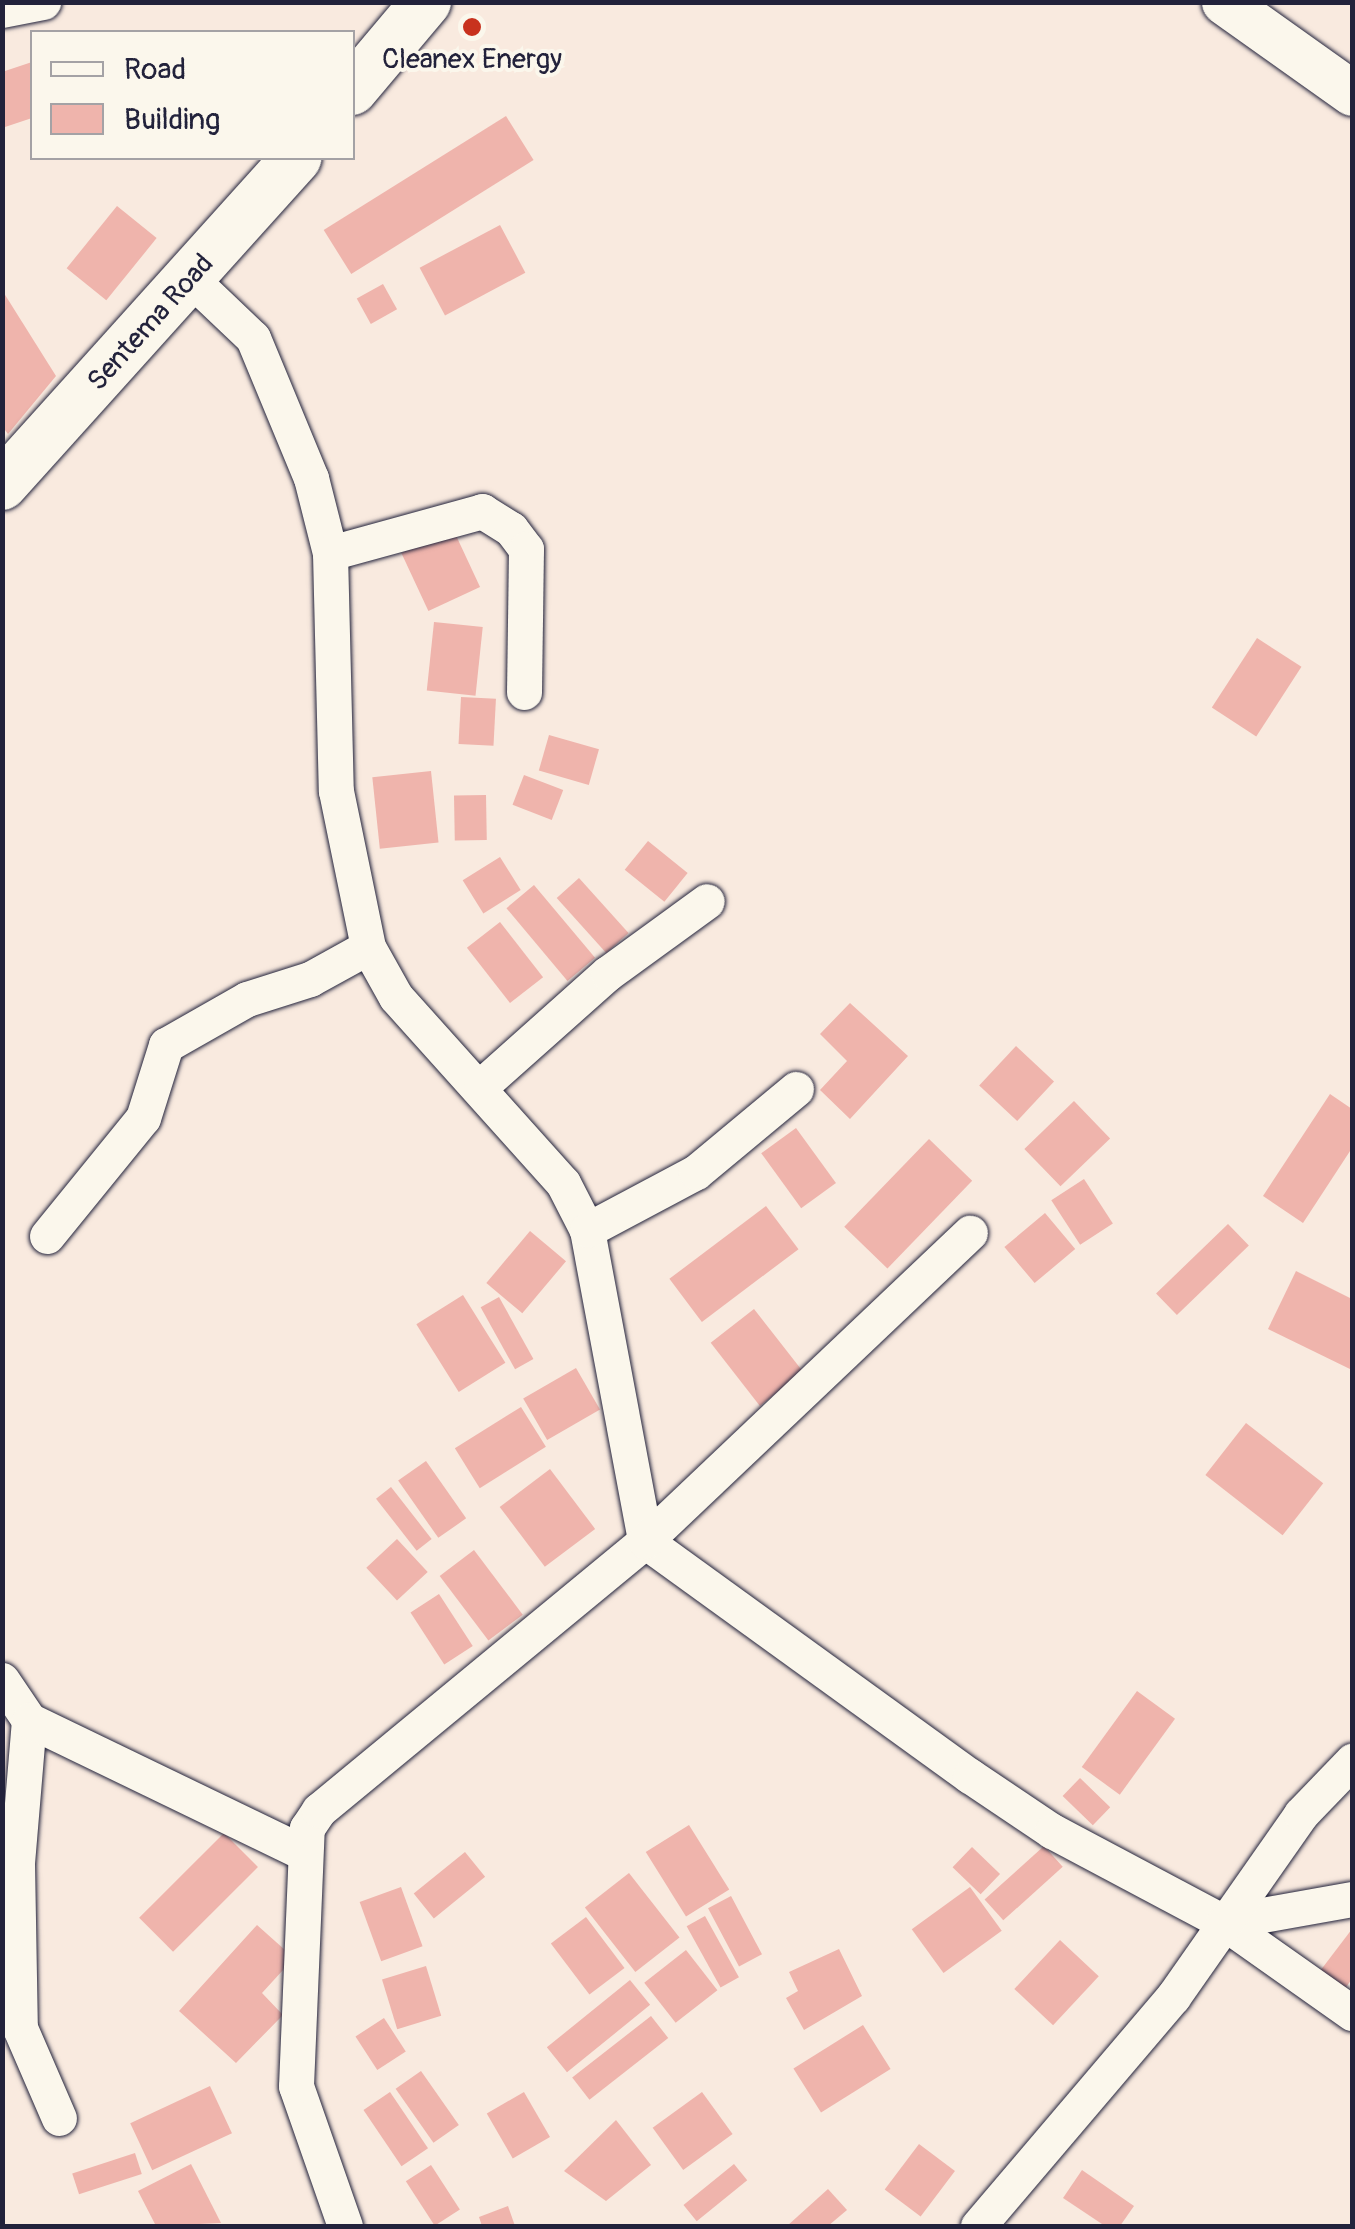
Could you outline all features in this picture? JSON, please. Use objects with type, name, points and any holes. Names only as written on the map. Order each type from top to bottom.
[{"type":"main road","points":[[355,86],[426,2]]},
{"type":"main road","name":"Sentema Road","points":[[2,485],[192,280],[294,160]]},
{"type":"street","points":[[2,10],[43,2]]},
{"type":"street","points":[[1224,2],[1352,94]]},
{"type":"street","points":[[192,280],[253,338],[311,478],[330,553],[336,791],[368,947],[396,997],[481,1086],[563,1184],[587,1230],[646,1541],[1035,1820],[1223,1922],[1352,2013]]},
{"type":"street","points":[[330,553],[482,510],[512,529],[526,549],[524,692]]},
{"type":"street","points":[[481,1086],[608,973],[707,901]]},
{"type":"street","points":[[46,1236],[143,1118],[166,1045],[246,998],[310,980],[368,947]]},
{"type":"street","points":[[587,1230],[696,1172],[796,1089]]},
{"type":"street","points":[[345,2226],[296,2086],[300,1851],[318,1810],[646,1541],[970,1234]]},
{"type":"street","points":[[2,1680],[29,1720],[300,1851]]},
{"type":"street","points":[[29,1720],[17,1863],[20,2028],[59,2118]]},
{"type":"street","points":[[978,2226],[1173,1997],[1301,1814],[1352,1761]]},
{"type":"street","points":[[1223,1922],[1352,1900]]},
{"type":"building","points":[[30,63],[30,119],[2,128],[2,72]]},
{"type":"building","points":[[506,116],[534,160],[351,274],[324,230]]},
{"type":"building","points":[[117,206],[157,238],[106,300],[67,268]]},
{"type":"building","points":[[500,225],[525,273],[445,315],[420,268]]},
{"type":"building","points":[[383,284],[397,309],[371,324],[357,299]]},
{"type":"building","points":[[2,290],[56,376],[8,434],[2,426]]},
{"type":"building","points":[[453,529],[480,587],[428,611],[401,553]]},
{"type":"building","points":[[434,622],[483,627],[476,696],[427,691]]},
{"type":"building","points":[[1257,638],[1301,667],[1256,736],[1212,708]]},
{"type":"building","points":[[461,697],[496,699],[493,746],[459,744]]},
{"type":"building","points":[[549,735],[599,749],[589,785],[539,771]]},
{"type":"building","points":[[431,771],[439,843],[380,849],[372,777]]},
{"type":"building","points":[[524,775],[563,790],[552,820],[513,805]]},
{"type":"building","points":[[486,795],[487,840],[455,841],[454,796]]},
{"type":"building","points":[[648,841],[688,873],[664,902],[625,870]]},
{"type":"building","points":[[500,857],[521,890],[483,913],[463,880]]},
{"type":"building","points":[[579,878],[629,933],[606,953],[557,898]]},
{"type":"building","points":[[534,885],[595,958],[567,981],[506,908]]},
{"type":"building","points":[[500,922],[543,977],[510,1003],[467,948]]},
{"type":"building","points":[[850,1003],[908,1056],[850,1119],[820,1090],[847,1061],[820,1034]]},
{"type":"building","points":[[1016,1046],[1054,1081],[1017,1121],[979,1085]]},
{"type":"building","points":[[1330,1094],[1352,1109],[1352,1148],[1303,1223],[1263,1196]]},
{"type":"building","points":[[1074,1101],[1110,1138],[1060,1186],[1024,1149]]},
{"type":"building","points":[[796,1128],[836,1183],[801,1208],[761,1153]]},
{"type":"building","points":[[929,1139],[972,1181],[887,1268],[844,1227]]},
{"type":"building","points":[[1084,1179],[1113,1223],[1080,1245],[1051,1200]]},
{"type":"building","points":[[766,1206],[798,1249],[702,1322],[669,1279]]},
{"type":"building","points":[[1045,1213],[1075,1249],[1035,1283],[1004,1247]]},
{"type":"building","points":[[1228,1224],[1249,1246],[1177,1315],[1156,1293]]},
{"type":"building","points":[[530,1231],[566,1261],[522,1313],[486,1283]]},
{"type":"building","points":[[1296,1271],[1352,1299],[1352,1370],[1268,1329]]},
{"type":"building","points":[[463,1295],[505,1363],[459,1392],[416,1324]]},
{"type":"building","points":[[499,1297],[533,1359],[515,1369],[481,1307]]},
{"type":"building","points":[[754,1309],[803,1372],[760,1406],[711,1343]]},
{"type":"building","points":[[576,1368],[600,1410],[547,1440],[523,1398]]},
{"type":"building","points":[[521,1407],[546,1447],[480,1488],[455,1448]]},
{"type":"building","points":[[1246,1423],[1323,1483],[1283,1535],[1205,1475]]},
{"type":"building","points":[[426,1461],[466,1518],[438,1538],[398,1481]]},
{"type":"building","points":[[550,1469],[595,1529],[545,1567],[500,1507]]},
{"type":"building","points":[[391,1487],[432,1539],[417,1551],[376,1499]]},
{"type":"building","points":[[397,1539],[428,1572],[397,1601],[366,1568]]},
{"type":"building","points":[[474,1550],[523,1615],[488,1641],[440,1576]]},
{"type":"building","points":[[439,1594],[473,1646],[444,1665],[410,1613]]},
{"type":"building","points":[[1137,1691],[1175,1719],[1120,1795],[1082,1767]]},
{"type":"building","points":[[1080,1778],[1110,1807],[1093,1825],[1063,1796]]},
{"type":"building","points":[[689,1825],[729,1889],[686,1916],[646,1852]]},
{"type":"building","points":[[224,1833],[258,1867],[173,1952],[139,1918]]},
{"type":"building","points":[[1044,1846],[1063,1867],[1003,1920],[985,1900]]},
{"type":"building","points":[[972,1847],[1000,1874],[981,1894],[953,1867]]},
{"type":"building","points":[[465,1852],[485,1877],[434,1918],[414,1894]]},
{"type":"building","points":[[629,1873],[679,1938],[635,1972],[585,1907]]},
{"type":"building","points":[[401,1887],[423,1946],[381,1961],[360,1902]]},
{"type":"building","points":[[970,1887],[1002,1931],[943,1973],[912,1929]]},
{"type":"building","points":[[731,1896],[762,1954],[739,1966],[708,1908]]},
{"type":"building","points":[[705,1916],[739,1977],[721,1987],[687,1926]]},
{"type":"building","points":[[586,1917],[625,1968],[589,1995],[551,1943]]},
{"type":"building","points":[[257,1925],[294,1958],[262,1993],[283,2015],[236,2063],[179,2011]]},
{"type":"building","points":[[1352,1929],[1352,1979],[1341,1994],[1317,1975]]},
{"type":"building","points":[[1060,1940],[1099,1976],[1053,2025],[1014,1989]]},
{"type":"building","points":[[839,1949],[862,1996],[804,2030],[786,1998],[798,1991],[789,1972]]},
{"type":"building","points":[[686,1950],[717,1990],[676,2023],[644,1983]]},
{"type":"building","points":[[426,1966],[441,2016],[397,2029],[382,1979]]},
{"type":"building","points":[[630,1980],[650,2005],[567,2072],[547,2047]]},
{"type":"building","points":[[651,2016],[668,2038],[589,2100],[572,2078]]},
{"type":"building","points":[[384,2018],[406,2052],[377,2070],[355,2037]]},
{"type":"building","points":[[863,2025],[891,2069],[821,2113],[793,2068]]},
{"type":"building","points":[[421,2071],[459,2125],[433,2143],[396,2089]]},
{"type":"building","points":[[210,2086],[232,2133],[152,2170],[130,2123]]},
{"type":"building","points":[[390,2092],[428,2148],[401,2166],[363,2110]]},
{"type":"building","points":[[524,2092],[550,2137],[513,2159],[487,2114]]},
{"type":"building","points":[[702,2092],[733,2134],[683,2170],[653,2128]]},
{"type":"building","points":[[616,2120],[651,2165],[606,2201],[564,2171]]},
{"type":"building","points":[[919,2144],[955,2171],[921,2217],[885,2190]]},
{"type":"building","points":[[135,2153],[142,2174],[79,2194],[72,2173]]},
{"type":"building","points":[[191,2164],[221,2223],[156,2226],[138,2191]]},
{"type":"building","points":[[734,2164],[747,2180],[697,2221],[683,2205]]},
{"type":"building","points":[[431,2165],[460,2209],[435,2226],[406,2181]]},
{"type":"building","points":[[1082,2170],[1134,2206],[1120,2226],[1105,2226],[1063,2198]]},
{"type":"building","points":[[828,2189],[847,2210],[828,2226],[787,2226]]},
{"type":"building","points":[[508,2206],[515,2226],[482,2226],[479,2217]]},
{"type":"place","name":"Cleanex Energy","points":[[472,27]]}]
